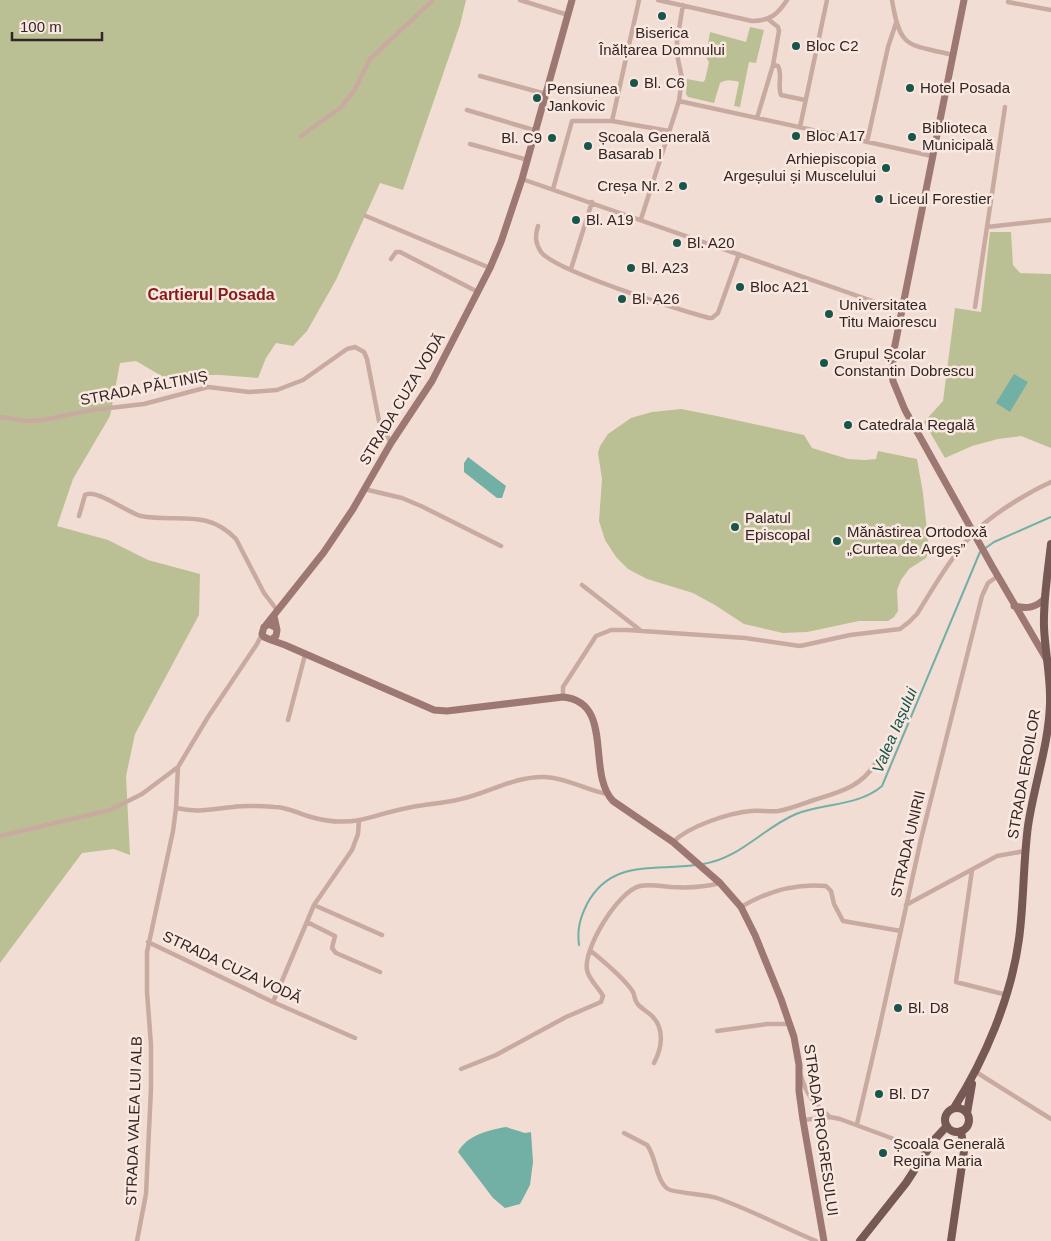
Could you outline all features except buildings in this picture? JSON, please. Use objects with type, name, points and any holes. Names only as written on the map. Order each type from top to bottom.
[{"type":"main road","points":[[1047,661],[1047,625],[1044,598],[1051,544]]},
{"type":"main road","name":"STRADA EROILOR","points":[[954,1108],[974,1076],[1007,995],[1019,940],[1030,809],[1050,716],[1050,681],[1047,661]]},
{"type":"main road","points":[[967,1113],[962,1109],[954,1108],[946,1115],[947,1126],[953,1131],[961,1131],[968,1124],[967,1113],[974,1076]]},
{"type":"main road","points":[[860,1241],[900,1192],[926,1151],[940,1132],[947,1126]]},
{"type":"main road","points":[[951,1241],[964,1151],[961,1131]]},
{"type":"street","points":[[301,136],[340,108],[354,91],[364,67],[370,59],[433,0]]},
{"type":"street","points":[[520,0],[568,15]]},
{"type":"street","name":"STRADA CUZA VODĂ","points":[[355,1038],[273,1002],[148,942],[169,856],[176,808],[178,767],[208,717],[257,644],[266,638],[264,627],[343,526],[391,443],[432,381],[478,292],[501,242],[522,179],[537,131],[572,0]]},
{"type":"street","points":[[612,121],[639,0]]},
{"type":"street","points":[[658,0],[680,3],[752,21],[768,19],[778,13],[786,1]]},
{"type":"street","points":[[800,127],[827,0]]},
{"type":"street","points":[[892,0],[899,33],[909,43],[953,55]]},
{"type":"street","points":[[522,179],[901,311],[964,0]]},
{"type":"street","points":[[1008,2],[1051,10]]},
{"type":"street","points":[[641,220],[679,101],[682,78],[677,55],[680,3]]},
{"type":"street","points":[[757,118],[773,65],[779,31],[778,27],[768,19]]},
{"type":"street","points":[[867,142],[888,47],[896,23]]},
{"type":"street","points":[[773,65],[778,66],[780,69],[779,85],[781,95],[805,100]]},
{"type":"street","points":[[480,76],[546,94]]},
{"type":"street","points":[[679,101],[932,156]]},
{"type":"street","points":[[975,307],[1005,107]]},
{"type":"street","points":[[466,110],[537,131]]},
{"type":"street","points":[[553,189],[572,121],[612,121],[669,130]]},
{"type":"street","points":[[470,144],[528,160]]},
{"type":"street","points":[[571,269],[592,202]]},
{"type":"street","points":[[366,216],[490,268]]},
{"type":"street","points":[[987,227],[1051,220]]},
{"type":"street","points":[[538,226],[535,238],[541,252],[554,262],[614,287],[712,318],[718,313],[739,254]]},
{"type":"street","points":[[391,259],[396,252],[400,252],[478,292]]},
{"type":"street","name":"STRADA EROILOR","points":[[901,311],[892,364],[893,381],[905,410],[1014,606],[1047,661]]},
{"type":"street","name":"STRADA PĂLTINIȘ","points":[[0,417],[27,421],[43,420],[92,410],[144,404],[208,387],[249,392],[277,390],[303,380],[347,349],[355,347],[364,352],[367,359],[379,421],[391,443]]},
{"type":"street","points":[[563,697],[563,687],[596,636],[611,630],[640,630],[745,638],[800,646],[850,635],[900,629],[917,614],[955,556],[975,536],[1003,511],[1051,482]]},
{"type":"street","name":"STRADA CUZA VODĂ","points":[[364,489],[421,506],[501,546]]},
{"type":"street","points":[[79,516],[85,496],[92,493],[137,515],[154,518],[189,517],[210,522],[232,534],[236,538],[276,613],[274,639],[266,638]]},
{"type":"street","name":"STRADA UNIRII","points":[[857,1124],[921,839],[982,596],[988,583],[998,576]]},
{"type":"street","points":[[582,585],[640,630]]},
{"type":"street","points":[[1014,606],[1032,607],[1040,604],[1044,598]]},
{"type":"street","points":[[266,625],[273,625],[285,645]]},
{"type":"street","points":[[266,638],[434,710],[446,711],[563,697],[580,702],[588,708],[592,716],[603,785],[607,794]]},
{"type":"street","points":[[288,720],[305,655]]},
{"type":"street","points":[[673,842],[688,830],[721,818],[751,811],[782,810],[840,792],[863,780],[875,764]]},
{"type":"street","points":[[0,836],[100,814],[116,808],[142,794],[178,767]]},
{"type":"street","points":[[176,808],[201,811],[244,806],[276,806],[328,822],[359,820],[412,807],[460,800],[482,794],[512,781],[530,777],[562,780],[594,792],[607,794]]},
{"type":"street","name":"STRADA PROGRESULUI","points":[[607,794],[613,801],[673,842],[713,876],[741,907],[755,934],[782,999],[790,1024],[799,1065],[799,1091],[803,1120],[824,1241]]},
{"type":"street","points":[[273,1002],[314,905],[352,850],[358,834],[359,820]]},
{"type":"street","points":[[906,905],[997,856],[1025,851]]},
{"type":"street","points":[[972,870],[956,982],[1007,995]]},
{"type":"street","points":[[461,1069],[496,1055],[566,1017],[601,1002],[603,996],[589,976],[587,969],[591,951],[606,918],[629,890],[646,885],[683,887],[710,886],[720,883]]},
{"type":"street","points":[[741,907],[755,899],[780,890],[807,886],[826,886],[831,891],[834,904],[843,921],[901,931]]},
{"type":"street","points":[[314,905],[382,935]]},
{"type":"street","points":[[307,922],[335,936],[332,948],[336,953],[380,972]]},
{"type":"street","name":"STRADA VALEA LUI ALB","points":[[137,1241],[144,1208],[149,1140],[151,1045],[147,992],[148,942]]},
{"type":"street","points":[[591,951],[630,988],[637,1004],[653,1017],[657,1023],[661,1039],[660,1053],[654,1063]]},
{"type":"street","points":[[717,1031],[767,1024],[790,1024]]},
{"type":"street","points":[[799,1065],[804,1087],[809,1097],[830,1117]]},
{"type":"street","points":[[974,1076],[1051,1119]]},
{"type":"street","points":[[803,1120],[830,1117],[857,1124],[926,1151]]},
{"type":"street","points":[[624,1133],[648,1145],[658,1172],[665,1186],[670,1190],[716,1198],[816,1241]]},
{"type":"green space","points":[[0,0],[466,0],[460,25],[403,190],[380,183],[336,280],[307,331],[293,346],[276,343],[266,358],[258,378],[195,375],[170,381],[136,361],[120,363],[110,416],[73,479],[57,526],[108,540],[148,560],[200,574],[199,615],[135,734],[126,776],[130,855],[114,849],[82,853],[0,963]]},
{"type":"green space","points":[[750,27],[764,30],[756,63],[749,62],[740,107],[734,106],[739,82],[734,81],[727,80],[720,83],[714,103],[688,97],[686,94],[687,79],[703,82],[705,80],[709,62],[706,57],[710,32],[746,42]]},
{"type":"green space","points":[[990,232],[1011,232],[1013,265],[1020,273],[1051,274],[1051,448],[1021,436],[998,439],[972,446],[945,458],[924,422],[943,401],[955,308],[981,312]]},
{"type":"green space","points":[[681,409],[804,435],[812,448],[848,459],[876,459],[878,451],[917,459],[923,493],[929,550],[926,558],[909,569],[901,580],[897,590],[898,611],[894,617],[888,621],[859,621],[807,632],[783,633],[744,624],[693,593],[647,579],[628,569],[616,557],[605,540],[599,521],[602,479],[598,453],[600,446],[608,434],[631,418],[652,412]]},
{"type":"water","points":[[1014,374],[1028,382],[1010,412],[996,403]]},
{"type":"water","points":[[468,457],[506,486],[502,498],[497,498],[464,472],[464,463]]},
{"type":"water","points":[[506,1127],[525,1133],[531,1132],[533,1162],[530,1185],[520,1204],[505,1208],[493,1198],[458,1152],[473,1137]]},
{"type":"waterway","name":"Valea Iașului","points":[[703,864],[716,861],[740,850],[773,827],[796,814],[852,801],[882,786],[980,552],[994,542],[1051,517]]},
{"type":"waterway","name":"Valea Iașului","points":[[579,945],[579,929],[587,904],[597,890],[608,880],[621,873],[634,870],[695,865]]},
{"type":"place","name":"Biserica Înălțarea Domnului","points":[[662,16]]},
{"type":"place","name":"Bloc C2","points":[[796,46]]},
{"type":"place","name":"Bl. C6","points":[[634,83]]},
{"type":"place","name":"Hotel Posada","points":[[910,88]]},
{"type":"place","name":"Pensiunea Jankovic","points":[[537,98]]},
{"type":"place","name":"Bloc A17","points":[[796,136]]},
{"type":"place","name":"Biblioteca Municipală","points":[[912,137]]},
{"type":"place","name":"Bl. C9","points":[[552,138]]},
{"type":"place","name":"Școala Generală Basarab I","points":[[588,146]]},
{"type":"place","name":"Arhiepiscopia Argeșului și Muscelului","points":[[886,168]]},
{"type":"place","name":"Creșa Nr. 2","points":[[683,186]]},
{"type":"place","name":"Liceul Forestier","points":[[879,199]]},
{"type":"place","name":"Bl. A19","points":[[576,220]]},
{"type":"place","name":"Bl. A20","points":[[677,243]]},
{"type":"place","name":"Bl. A23","points":[[631,268]]},
{"type":"place","name":"Bloc A21","points":[[740,287]]},
{"type":"place","name":"Bl. A26","points":[[622,299]]},
{"type":"place","name":"Universitatea Titu Maiorescu","points":[[829,314]]},
{"type":"place","name":"Grupul Școlar Constantin Dobrescu","points":[[824,363]]},
{"type":"place","name":"Catedrala Regală","points":[[848,425]]},
{"type":"place","name":"Palatul Episcopal","points":[[735,527]]},
{"type":"place","name":"Mănăstirea Ortodoxă „Curtea de Argeș”","points":[[837,541]]},
{"type":"place","name":"Bl. D8","points":[[898,1008]]},
{"type":"place","name":"Bl. D7","points":[[879,1094]]},
{"type":"place","name":"Școala Generală Regina Maria","points":[[883,1153]]},
{"type":"district","name":"Cartierul Posada","points":[[211,294]]}]
